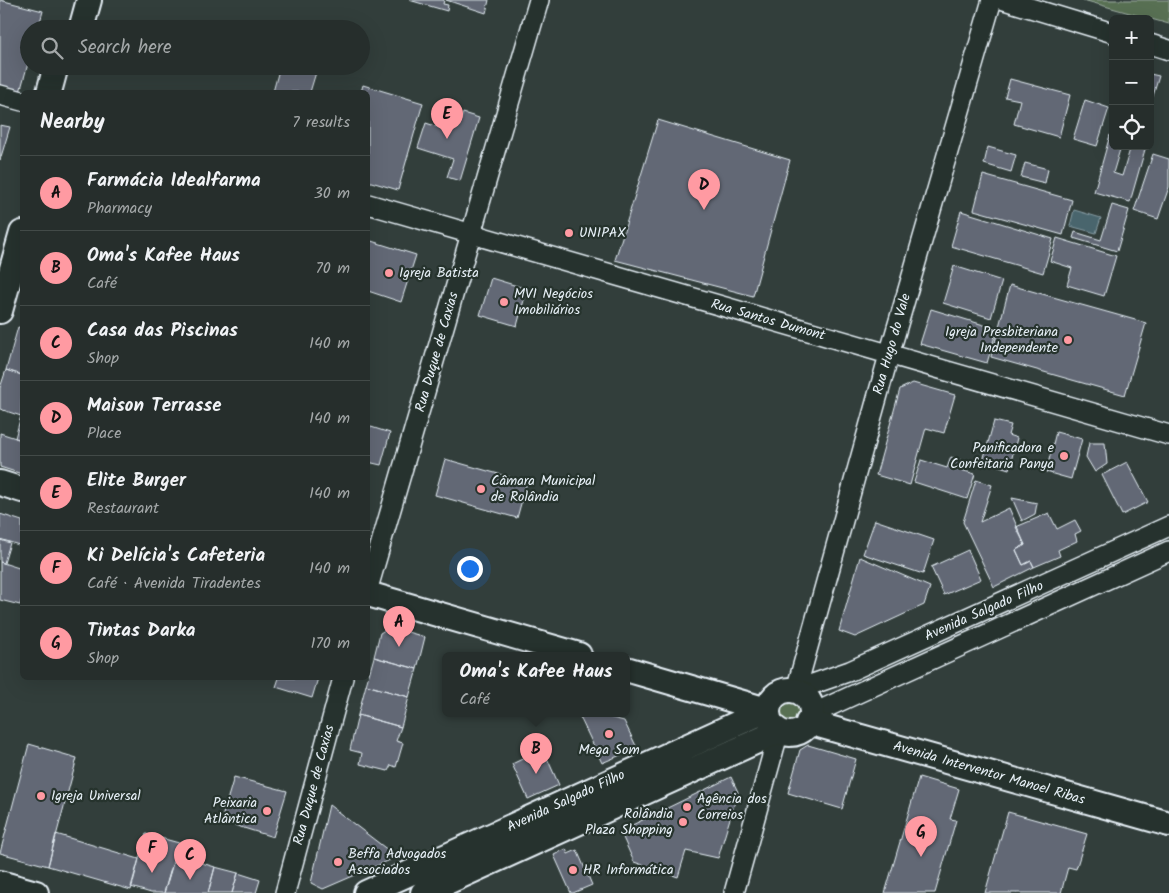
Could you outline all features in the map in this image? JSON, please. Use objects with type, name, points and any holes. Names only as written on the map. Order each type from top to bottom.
[{"type":"street","points":[[69,20],[74,0]]},
{"type":"street","points":[[83,20],[89,0]]},
{"type":"street","name":"Rua Duque de Caxias","points":[[370,581],[539,0]]},
{"type":"street","name":"Rua Hugo do Vale","points":[[796,690],[889,355],[992,0]]},
{"type":"street","points":[[1004,0],[1109,32]]},
{"type":"street","points":[[1154,45],[1169,50]]},
{"type":"street","points":[[50,90],[54,75]]},
{"type":"street","points":[[64,90],[68,75]]},
{"type":"street","points":[[0,95],[20,100]]},
{"type":"street","name":"Rua Santos Dumont","points":[[370,205],[1169,435]]},
{"type":"street","points":[[0,311],[20,240]]},
{"type":"street","points":[[0,483],[20,489]]},
{"type":"street","name":"Avenida Salgado Filho","points":[[796,690],[850,671],[1169,526]]},
{"type":"street","name":"Avenida Salgado Filho","points":[[810,718],[1169,551]]},
{"type":"street","points":[[370,595],[569,652]]},
{"type":"street","points":[[1013,598],[1022,618]]},
{"type":"street","points":[[630,670],[767,710]]},
{"type":"street","name":"Rua Duque de Caxias","points":[[286,893],[342,680]]},
{"type":"street","points":[[784,690],[796,690],[806,696],[812,707],[810,718],[805,728],[795,733],[779,731],[768,719],[767,710],[773,696],[784,690]]},
{"type":"street","name":"Avenida Salgado Filho","points":[[366,893],[767,710]]},
{"type":"street","name":"Avenida Interventor Manoel Ribas","points":[[810,718],[1169,824]]},
{"type":"street","points":[[734,893],[779,731]]},
{"type":"street","name":"Avenida Salgado Filho","points":[[423,893],[779,731]]},
{"type":"street","points":[[0,882],[36,893]]},
{"type":"green space","points":[[1083,0],[1169,0],[1169,24],[1154,20],[1154,15],[1137,15]]},
{"type":"green space","points":[[795,696],[803,698],[807,709],[805,713],[794,720],[776,723],[772,716],[775,708]]},
{"type":"water","points":[[1074,210],[1101,218],[1096,233],[1070,226]]},
{"type":"building","points":[[0,0],[43,11],[40,20],[20,20],[20,75],[25,75],[20,92],[0,86]]},
{"type":"building","points":[[409,0],[444,0],[443,4],[448,5],[447,11]]},
{"type":"building","points":[[446,0],[489,0],[486,13]]},
{"type":"building","points":[[278,75],[315,75],[311,90],[274,90]]},
{"type":"building","points":[[1154,75],[1159,76],[1154,93]]},
{"type":"building","points":[[1010,79],[1070,95],[1059,137],[1014,124],[1020,100],[1005,97]]},
{"type":"building","points":[[363,85],[423,103],[398,190],[370,182],[370,90],[362,90]]},
{"type":"building","points":[[1085,100],[1109,108],[1097,146],[1073,139]]},
{"type":"building","points":[[463,113],[479,118],[460,181],[447,177],[453,159],[418,148],[426,123],[447,130],[449,123],[459,126]]},
{"type":"building","points":[[658,120],[790,160],[753,296],[615,260]]},
{"type":"building","points":[[0,125],[10,127],[0,160]]},
{"type":"building","points":[[1109,139],[1109,150],[1120,150],[1113,173],[1122,176],[1130,150],[1145,150],[1130,202],[1094,192]]},
{"type":"building","points":[[988,147],[1016,155],[1011,172],[984,164]]},
{"type":"building","points":[[1153,154],[1169,159],[1169,187],[1158,219],[1134,211]]},
{"type":"building","points":[[1025,163],[1048,169],[1045,183],[1021,177]]},
{"type":"building","points":[[983,175],[1072,200],[1063,235],[974,210]]},
{"type":"building","points":[[1112,205],[1129,210],[1117,251],[1073,238],[1075,232],[1101,240]]},
{"type":"building","points":[[961,211],[1053,239],[1043,273],[951,246]]},
{"type":"building","points":[[1057,238],[1116,256],[1104,296],[1067,285],[1072,268],[1050,261]]},
{"type":"building","name":"Igreja Batista","points":[[370,241],[416,255],[401,302],[370,292]]},
{"type":"building","points":[[954,266],[1002,281],[991,318],[943,303]]},
{"type":"building","name":"MVI Negócios Imobiliários","points":[[491,278],[527,289],[517,326],[480,315]]},
{"type":"building","name":"Igreja Presbiteriana Independente","points":[[1010,285],[1146,323],[1125,395],[991,357]]},
{"type":"building","points":[[931,309],[997,329],[987,363],[920,344]]},
{"type":"building","points":[[18,327],[20,328],[20,374],[6,370]]},
{"type":"building","points":[[6,370],[20,374],[20,416],[0,409],[0,388]]},
{"type":"building","points":[[913,383],[955,395],[944,433],[926,428],[910,485],[876,475],[900,389]]},
{"type":"building","points":[[20,419],[20,439],[15,438]]},
{"type":"building","points":[[994,421],[1011,425],[1008,435],[1017,438],[1009,469],[983,461]]},
{"type":"building","points":[[370,427],[390,433],[381,465],[370,462]]},
{"type":"building","name":"Panificadora e Confeitaria Panya","points":[[1056,432],[1082,439],[1071,479],[1046,472]]},
{"type":"building","points":[[0,433],[20,439],[20,473],[0,467]]},
{"type":"building","points":[[1089,443],[1105,443],[1107,464],[1095,472],[1086,457]]},
{"type":"building","points":[[951,457],[963,461],[961,470],[975,474],[967,499],[914,482],[921,460],[947,468]]},
{"type":"building","name":"Câmara Municipal de Rolândia","points":[[445,459],[527,482],[517,518],[435,495]]},
{"type":"building","points":[[1127,462],[1148,502],[1122,515],[1102,475]]},
{"type":"building","points":[[976,480],[992,485],[980,522],[1009,508],[1025,545],[1016,550],[1023,565],[1031,561],[1034,567],[994,587],[963,522]]},
{"type":"building","points":[[1012,498],[1037,503],[1035,514],[1022,521]]},
{"type":"building","points":[[1049,513],[1057,529],[1075,520],[1081,531],[1075,534],[1077,541],[1058,550],[1060,556],[1034,567],[1031,561],[1023,565],[1016,550],[1025,545],[1016,527]]},
{"type":"building","points":[[0,514],[20,520],[20,545],[0,539]]},
{"type":"building","points":[[875,520],[934,540],[923,574],[863,554]]},
{"type":"building","points":[[0,540],[10,543],[4,563],[0,562]]},
{"type":"building","points":[[968,550],[981,579],[944,595],[931,567]]},
{"type":"building","points":[[860,557],[930,587],[924,605],[855,637],[839,631]]},
{"type":"building","points":[[0,562],[20,568],[20,605],[0,600]]},
{"type":"building","points":[[390,627],[425,637],[417,669],[374,657],[380,633]]},
{"type":"building","points":[[374,657],[417,669],[409,697],[366,685],[367,680],[370,680],[370,671]]},
{"type":"building","points":[[278,680],[317,680],[312,698],[276,687]]},
{"type":"building","points":[[366,685],[409,697],[401,727],[358,715]]},
{"type":"building","points":[[358,715],[401,727],[396,741],[403,743],[396,767],[391,765],[388,771],[360,764],[362,753],[350,750]]},
{"type":"building","name":"Mega Som","points":[[580,717],[608,717],[624,721],[637,748],[602,763]]},
{"type":"building","name":"Igreja Universal","points":[[29,744],[77,758],[48,866],[0,853]]},
{"type":"building","points":[[808,745],[856,759],[842,809],[788,793],[800,750]]},
{"type":"building","points":[[543,749],[559,785],[528,799],[512,764]]},
{"type":"building","points":[[234,777],[287,791],[273,837],[221,821]]},
{"type":"building","name":"Rolândia Plaza Shopping","points":[[731,777],[738,792],[718,858],[686,851],[678,877],[634,862],[620,831]]},
{"type":"building","points":[[919,777],[959,789],[950,819],[956,820],[935,893],[885,893]]},
{"type":"building","points":[[329,805],[397,857],[323,889],[311,883]]},
{"type":"building","points":[[1008,812],[1087,834],[1076,869],[1068,867],[1061,893],[985,893]]},
{"type":"building","points":[[56,834],[139,859],[131,890],[48,866]]},
{"type":"building","points":[[146,834],[179,843],[164,893],[151,893],[131,887]]},
{"type":"building","name":"HR Informática","points":[[566,849],[568,854],[577,850],[592,885],[573,893],[571,893],[554,855]]},
{"type":"building","points":[[175,855],[215,867],[208,893],[164,893]]},
{"type":"building","points":[[215,867],[238,873],[232,893],[208,893]]},
{"type":"building","points":[[238,873],[260,880],[256,893],[232,893]]},
{"type":"place","name":"Elite Burger","points":[[447,139]]},
{"type":"place","name":"Maison Terrasse","points":[[704,210]]},
{"type":"place","name":"UNIPAX","points":[[569,233]]},
{"type":"place","name":"Igreja Batista","points":[[389,273]]},
{"type":"place","name":"MVI Negócios Imobiliários","points":[[504,302]]},
{"type":"place","name":"Igreja Presbiteriana Independente","points":[[1068,340]]},
{"type":"place","name":"Panificadora e Confeitaria Panya","points":[[1064,456]]},
{"type":"place","name":"Câmara Municipal de Rolândia","points":[[481,489]]},
{"type":"place","name":"Farmácia Idealfarma","points":[[399,647]]},
{"type":"place","name":"Mega Som","points":[[609,734]]},
{"type":"place","name":"Oma's Kafee Haus","points":[[536,774]]},
{"type":"place","name":"Igreja Universal","points":[[41,796]]},
{"type":"place","name":"Agência dos Correios","points":[[687,807]]},
{"type":"place","name":"Peixaria Atlântica","points":[[267,811]]},
{"type":"place","name":"Rolândia Plaza Shopping","points":[[683,822]]},
{"type":"place","name":"Tintas Darka","points":[[921,857]]},
{"type":"place","name":"Beffa Advogados Associados","points":[[338,862]]},
{"type":"place","name":"HR Informática","points":[[573,870]]},
{"type":"place","name":"Ki Delícia's Cafeteria","points":[[152,873]]},
{"type":"place","name":"Casa das Piscinas","points":[[190,880]]}]
